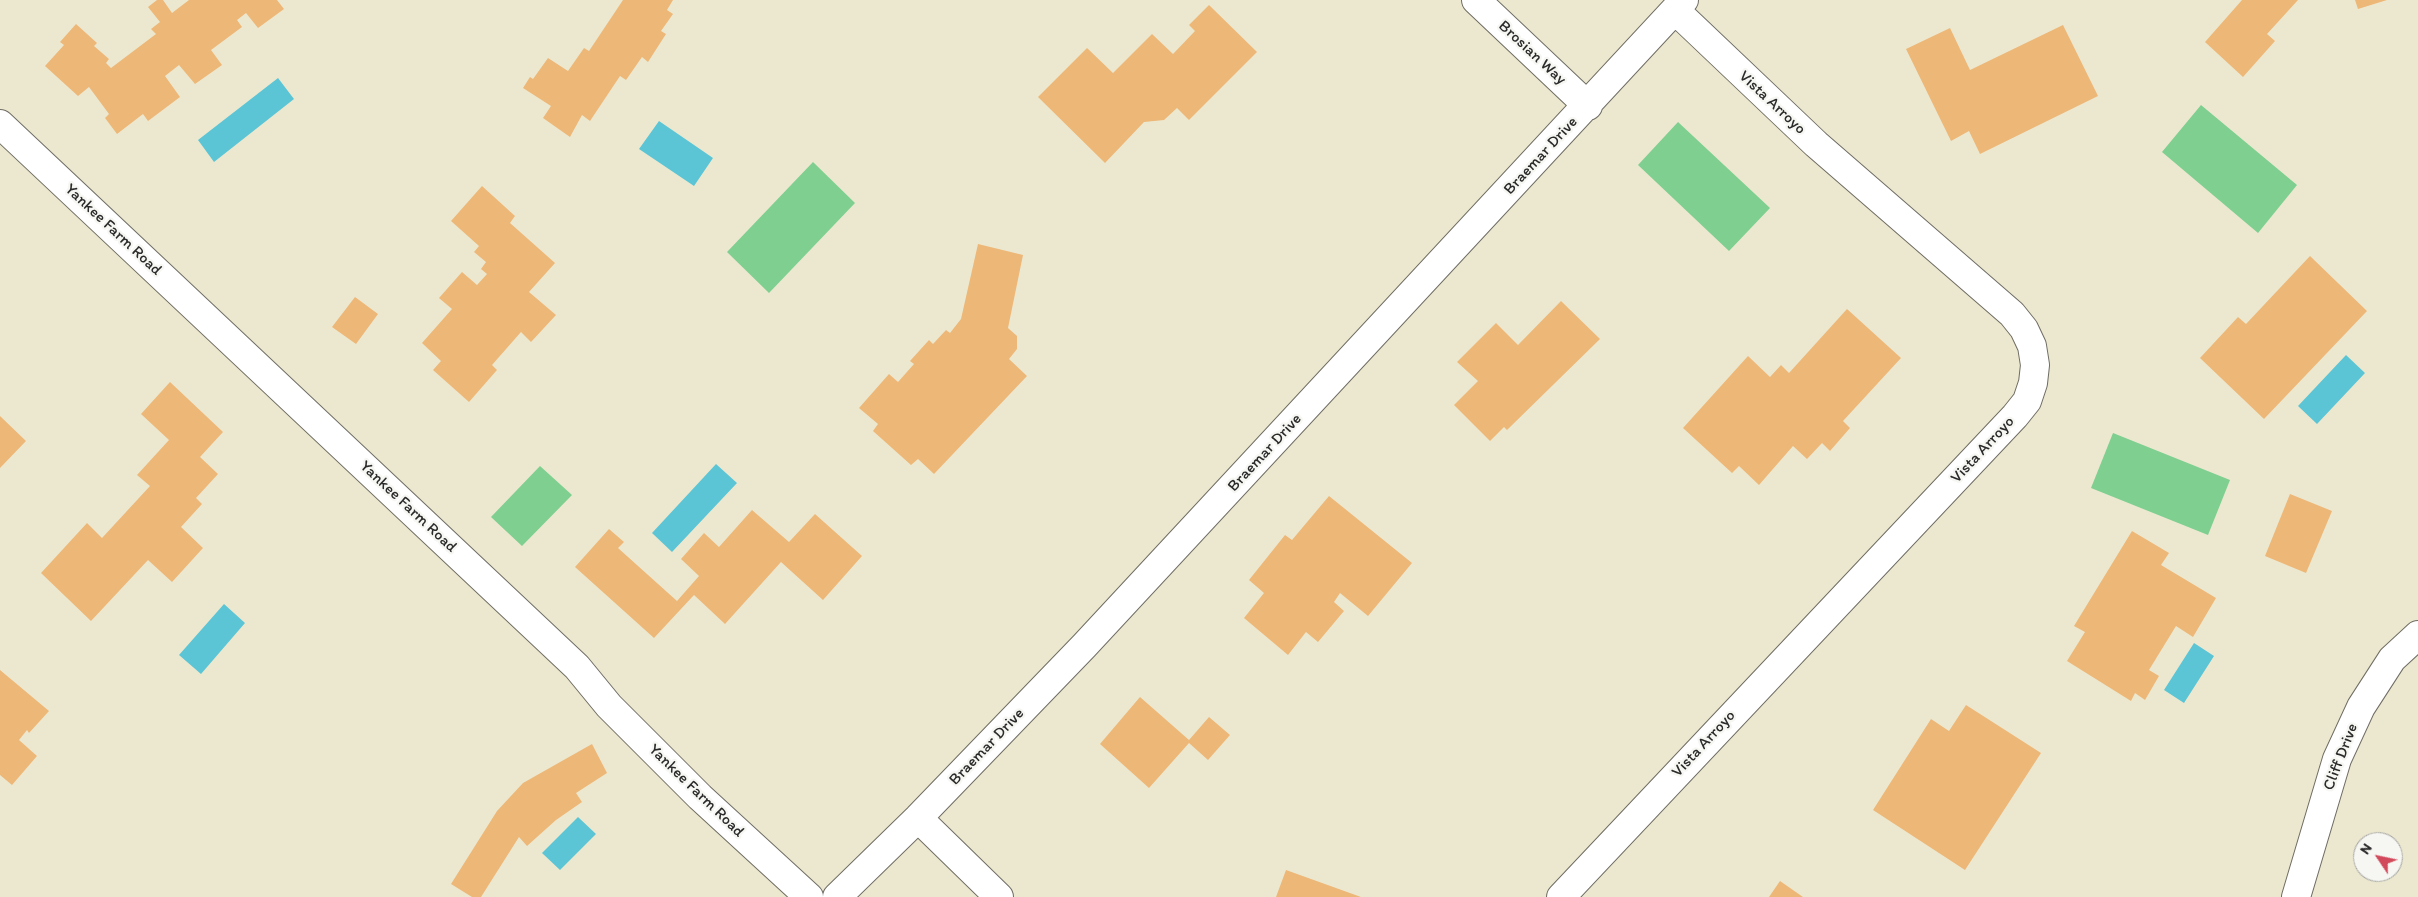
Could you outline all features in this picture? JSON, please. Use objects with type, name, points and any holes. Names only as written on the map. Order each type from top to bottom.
[{"type":"street","name":"Brosian Way","points":[[1476,0],[1588,106]]},
{"type":"street","name":"Braemar Drive","points":[[837,897],[918,818],[1091,639],[1680,5]]},
{"type":"street","name":"Vista Arroyo","points":[[1561,897],[2015,416],[2026,401],[2033,383],[2035,365],[2032,346],[2024,329],[2012,314],[1816,144],[1680,5]]},
{"type":"street","name":"Yankee Farm Road","points":[[0,124],[578,667],[608,706],[700,797],[809,897]]},
{"type":"street","name":"Cliff Drive","points":[[2296,897],[2336,758],[2361,707],[2392,659],[2418,635]]},
{"type":"street","points":[[918,818],[999,897]]},
{"type":"green space","points":[[2201,105],[2297,185],[2258,233],[2162,152]]},
{"type":"green space","points":[[1678,122],[1770,208],[1729,251],[1638,165]]},
{"type":"green space","points":[[813,162],[855,203],[769,293],[727,252]]},
{"type":"green space","points":[[2113,433],[2230,480],[2208,535],[2091,488]]},
{"type":"green space","points":[[540,466],[572,495],[522,546],[491,517]]},
{"type":"water","points":[[278,78],[294,99],[214,162],[198,140]]},
{"type":"water","points":[[659,121],[713,158],[694,186],[639,149]]},
{"type":"water","points":[[2346,355],[2365,373],[2317,424],[2298,406]]},
{"type":"water","points":[[716,464],[737,483],[672,552],[652,533]]},
{"type":"water","points":[[224,604],[245,623],[201,674],[179,655]]},
{"type":"water","points":[[2194,643],[2214,656],[2184,703],[2164,690]]},
{"type":"water","points":[[578,817],[596,834],[560,870],[542,853]]},
{"type":"building","points":[[157,0],[163,0],[172,13],[189,0],[277,0],[284,9],[258,28],[246,13],[237,20],[242,27],[211,50],[222,65],[195,84],[179,65],[165,76],[180,97],[148,121],[143,114],[117,134],[105,118],[109,114],[89,87],[78,96],[45,66],[64,45],[60,42],[76,24],[97,43],[94,46],[109,59],[106,63],[111,68],[156,34],[151,29],[160,22],[148,7]]},
{"type":"building","points":[[623,0],[673,0],[667,10],[673,14],[661,31],[666,34],[648,62],[642,57],[626,80],[620,76],[590,121],[582,115],[570,137],[543,118],[551,106],[523,88],[530,77],[533,79],[548,58],[568,71],[584,48],[589,51]]},
{"type":"building","points":[[2242,0],[2298,0],[2267,34],[2275,41],[2243,77],[2205,42]]},
{"type":"building","points":[[2355,0],[2387,0],[2358,9]]},
{"type":"building","points":[[1209,5],[1257,52],[1189,120],[1177,108],[1164,120],[1144,122],[1105,163],[1038,97],[1087,48],[1113,73],[1152,34],[1173,54],[1195,31],[1189,25]]},
{"type":"building","points":[[2063,25],[2098,96],[1980,154],[1969,131],[1951,141],[1906,49],[1950,28],[1970,70]]},
{"type":"building","points":[[482,186],[515,216],[510,223],[555,263],[529,292],[556,315],[531,342],[521,332],[492,365],[497,370],[469,402],[433,370],[441,361],[422,343],[452,309],[439,298],[462,272],[477,285],[487,274],[481,269],[486,262],[474,252],[479,246],[451,221]]},
{"type":"building","points":[[978,244],[1023,255],[1008,328],[1017,336],[1017,349],[1009,359],[1027,376],[934,474],[918,459],[911,465],[873,431],[878,424],[859,408],[889,374],[898,382],[914,364],[910,361],[929,340],[933,344],[946,330],[950,333],[961,319]]},
{"type":"building","points":[[2310,256],[2367,311],[2264,419],[2200,358],[2238,317],[2246,324]]},
{"type":"building","points":[[355,297],[378,314],[356,344],[332,327]]},
{"type":"building","points":[[1561,301],[1600,339],[1507,430],[1504,427],[1490,441],[1454,405],[1478,381],[1457,362],[1496,323],[1518,345]]},
{"type":"building","points":[[1847,309],[1901,358],[1843,421],[1850,428],[1830,451],[1822,443],[1807,459],[1793,446],[1759,485],[1739,466],[1732,473],[1683,428],[1748,356],[1770,377],[1781,365],[1789,373]]},
{"type":"building","points":[[170,382],[223,432],[200,457],[218,474],[196,498],[202,504],[181,527],[203,548],[172,582],[148,560],[91,621],[41,573],[87,523],[102,538],[150,486],[137,475],[169,440],[141,414]]},
{"type":"building","points":[[0,416],[26,441],[0,468]]},
{"type":"building","points":[[2290,494],[2332,511],[2306,573],[2265,556]]},
{"type":"building","points":[[1329,496],[1412,563],[1368,616],[1340,593],[1334,602],[1344,611],[1318,642],[1306,632],[1288,655],[1244,618],[1264,593],[1249,580],[1285,535],[1292,540]]},
{"type":"building","points":[[752,510],[789,542],[815,514],[862,556],[823,600],[781,562],[725,624],[694,595],[654,638],[575,567],[609,529],[624,542],[618,548],[677,601],[699,576],[681,559],[704,533],[719,547]]},
{"type":"building","points":[[2132,531],[2169,553],[2161,565],[2216,598],[2193,637],[2176,626],[2149,670],[2159,676],[2145,700],[2135,693],[2131,701],[2067,661],[2085,632],[2074,626]]},
{"type":"building","points":[[0,670],[49,711],[29,733],[27,730],[19,740],[37,756],[12,785],[0,775]]},
{"type":"building","points":[[1140,697],[1189,740],[1209,717],[1230,735],[1208,760],[1189,743],[1149,788],[1100,744]]},
{"type":"building","points":[[1966,705],[2041,753],[1965,870],[1873,810],[1931,719],[1949,731]]},
{"type":"building","points":[[592,744],[607,773],[576,793],[582,802],[556,820],[527,846],[519,837],[481,897],[472,897],[451,884],[497,811],[523,783]]},
{"type":"building","points":[[1286,870],[1361,897],[1276,897]]},
{"type":"building","points":[[1780,881],[1803,897],[1769,897]]}]
